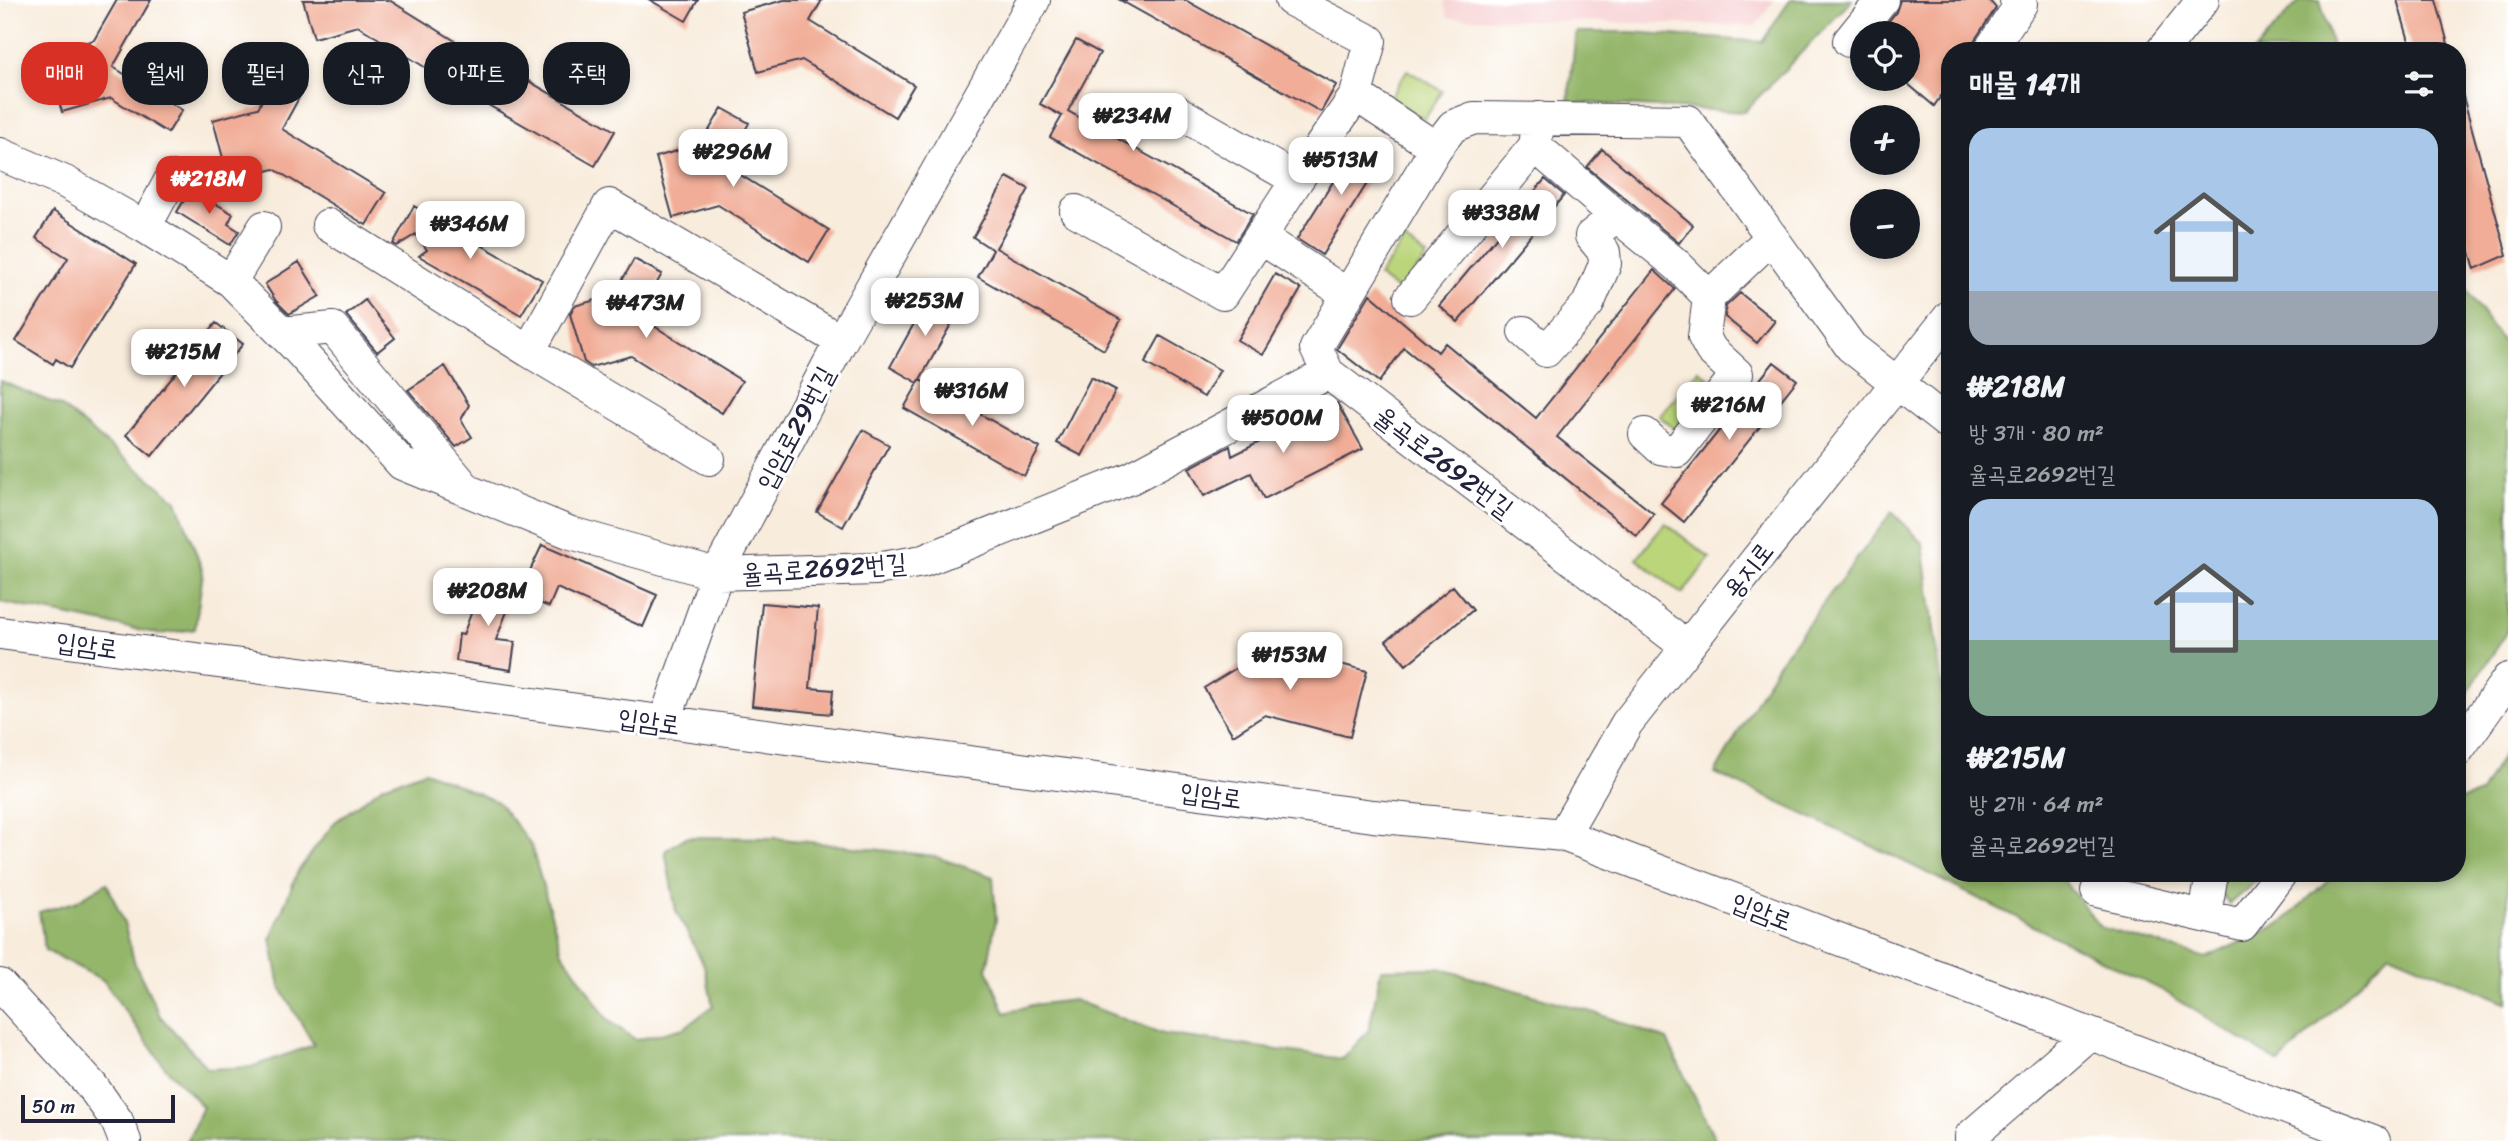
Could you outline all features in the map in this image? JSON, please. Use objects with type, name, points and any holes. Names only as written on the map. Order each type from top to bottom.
[{"type":"street","name":"입암로29번길","points":[[664,723],[717,574],[841,341],[1034,0]]},
{"type":"street","points":[[1076,211],[1223,295],[1356,95],[1370,41],[1291,0]]},
{"type":"street","points":[[1849,41],[1882,0]]},
{"type":"street","points":[[1995,42],[2021,5],[2016,0]]},
{"type":"street","points":[[2169,42],[2203,0]]},
{"type":"street","points":[[1356,95],[1436,148]]},
{"type":"street","points":[[1177,111],[1297,180]]},
{"type":"street","points":[[1328,373],[1316,348],[1436,148],[1453,126],[1474,118],[1537,132],[1688,121],[1851,347],[1941,418]]},
{"type":"street","points":[[1537,132],[1614,213],[1676,264],[1709,297]]},
{"type":"street","points":[[1410,298],[1537,132]]},
{"type":"street","name":"율곡로2692번길","points":[[0,154],[65,182],[145,227],[231,281],[402,464],[571,533],[717,574],[876,569],[923,561],[1131,478],[1328,373],[1687,647]]},
{"type":"street","points":[[145,227],[172,177]]},
{"type":"street","points":[[529,351],[609,205],[841,341]]},
{"type":"street","points":[[1524,332],[1546,351],[1588,304],[1605,264],[1604,252],[1591,236],[1607,223],[1614,213]]},
{"type":"street","points":[[328,225],[529,351],[709,459]]},
{"type":"street","points":[[231,281],[264,227]]},
{"type":"street","points":[[1645,434],[1660,448],[1677,451],[1738,374],[1711,350],[1704,337],[1709,297],[1772,237]]},
{"type":"street","points":[[1261,238],[1347,294]]},
{"type":"street","name":"용지로","points":[[1563,835],[1627,723],[1941,327]]},
{"type":"street","name":"입암로","points":[[0,633],[1373,816],[1563,835],[2374,1141]]},
{"type":"street","points":[[2466,738],[2508,679]]},
{"type":"street","points":[[2205,916],[2211,882]]},
{"type":"street","points":[[2097,891],[2242,925],[2274,882]]},
{"type":"street","points":[[0,985],[92,1086],[117,1121],[125,1141]]},
{"type":"street","points":[[1971,1141],[1971,1136],[2089,1034]]},
{"type":"shaded area","points":[[1444,0],[1774,0],[1756,26],[1448,18]]},
{"type":"green space","points":[[1790,0],[1852,0],[1744,112],[1568,102],[1576,32],[1631,32],[1762,42]]},
{"type":"green space","points":[[2300,0],[2320,0],[2331,42],[2262,42]]},
{"type":"green space","points":[[1407,70],[1442,91],[1425,119],[1390,98]]},
{"type":"green space","points":[[1405,240],[1427,256],[1400,292],[1378,276]]},
{"type":"green space","points":[[2466,289],[2508,350],[2508,631],[2466,695]]},
{"type":"green space","points":[[1699,370],[1715,384],[1676,430],[1659,416]]},
{"type":"green space","points":[[0,381],[61,406],[177,501],[203,572],[195,629],[160,634],[0,602]]},
{"type":"green space","points":[[1892,512],[1923,543],[1941,681],[1941,880],[1715,773],[1777,665]]},
{"type":"green space","points":[[1665,523],[1710,558],[1682,594],[1637,559]]},
{"type":"green space","points":[[2508,745],[2508,1003],[2390,953],[2279,1063],[2162,990],[1945,882],[2065,882],[2100,927],[2206,958],[2282,923],[2325,882],[2466,882],[2466,798],[2481,793]]},
{"type":"green space","points":[[425,771],[498,802],[531,845],[562,952],[608,1020],[636,1040],[684,1028],[713,1006],[704,965],[676,911],[665,851],[686,837],[774,838],[934,856],[993,877],[996,919],[987,969],[1005,1013],[1032,1005],[1074,1000],[1163,1034],[1343,1059],[1369,1030],[1381,969],[1438,968],[1599,1014],[1667,1040],[1716,1141],[187,1141],[203,1107],[164,1066],[103,980],[45,950],[39,912],[75,902],[107,883],[124,923],[135,964],[160,1016],[208,1069],[251,1067],[314,1045],[280,987],[271,938],[298,871],[335,822],[383,786]]},
{"type":"green space","points":[[2212,882],[2255,882],[2229,904]]},
{"type":"building","points":[[117,0],[151,0],[127,42],[122,42],[122,51],[113,67],[122,73],[122,105],[108,99],[108,42],[87,42],[94,40]]},
{"type":"building","points":[[303,0],[389,0],[457,42],[424,42],[424,67],[410,58],[410,42],[384,42],[358,26],[314,38]]},
{"type":"building","points":[[650,0],[698,0],[686,21]]},
{"type":"building","points":[[784,0],[822,0],[810,21],[914,85],[895,117],[802,60],[758,72],[741,12]]},
{"type":"building","points":[[1120,0],[1185,0],[1336,85],[1321,112]]},
{"type":"building","points":[[1900,0],[1989,0],[1996,8],[1974,42],[1941,42],[1941,96],[1934,106],[1916,91],[1920,91],[1920,21],[1889,21],[1896,12]]},
{"type":"building","points":[[2397,0],[2436,0],[2448,42],[2409,42]]},
{"type":"building","points":[[1076,40],[1100,53],[1068,111],[1253,214],[1236,241],[1050,137],[1062,116],[1040,104]]},
{"type":"building","points":[[529,81],[543,89],[543,105],[570,105],[615,131],[595,166],[488,105],[529,105]]},
{"type":"building","points":[[60,105],[86,105],[62,112]]},
{"type":"building","points":[[122,105],[174,105],[182,110],[168,133]]},
{"type":"building","points":[[260,105],[295,105],[282,129],[386,193],[366,225],[274,169],[229,181],[213,120],[258,108]]},
{"type":"building","points":[[2466,107],[2507,255],[2475,269],[2466,238]]},
{"type":"building","points":[[722,108],[749,123],[726,166],[829,230],[809,262],[718,205],[673,218],[656,157],[701,144]]},
{"type":"building","points":[[1360,139],[1385,155],[1322,255],[1297,239]]},
{"type":"building","points":[[1602,149],[1693,225],[1679,243],[1587,167]]},
{"type":"building","points":[[1007,177],[1029,189],[996,248],[1121,320],[1104,350],[978,277],[993,250],[973,237]]},
{"type":"building","points":[[1545,179],[1564,195],[1458,322],[1439,306]]},
{"type":"building","points":[[191,189],[233,214],[228,224],[239,231],[230,245],[177,212]]},
{"type":"building","points":[[414,206],[542,280],[521,315],[419,256],[427,250],[416,234],[397,246],[393,244]]},
{"type":"building","points":[[53,211],[136,264],[70,368],[56,359],[53,364],[16,341],[68,258],[36,238]]},
{"type":"building","points":[[634,259],[662,274],[638,316],[742,381],[722,413],[631,356],[591,367],[584,362],[570,314],[574,306],[614,295]]},
{"type":"building","points":[[299,262],[320,296],[289,314],[265,284]]},
{"type":"building","points":[[1654,270],[1675,289],[1557,437],[1654,514],[1637,536],[1404,348],[1379,382],[1337,349],[1370,294],[1438,352],[1445,343],[1536,418]]},
{"type":"building","points":[[1275,274],[1301,289],[1263,355],[1237,340]]},
{"type":"building","points":[[931,293],[959,310],[918,383],[890,367]]},
{"type":"building","points":[[1740,293],[1775,321],[1757,343],[1725,317],[1726,306]]},
{"type":"building","points":[[365,300],[395,338],[377,352],[346,315]]},
{"type":"building","points":[[216,323],[243,344],[152,456],[126,435]]},
{"type":"building","points":[[1160,336],[1220,370],[1204,397],[1145,363]]},
{"type":"building","points":[[1774,362],[1797,380],[1684,522],[1661,503]]},
{"type":"building","points":[[445,366],[469,405],[461,420],[472,437],[456,447],[408,390]]},
{"type":"building","points":[[1091,377],[1116,390],[1082,456],[1057,443]]},
{"type":"building","points":[[920,380],[1040,448],[1024,476],[904,408]]},
{"type":"building","points":[[1337,403],[1363,449],[1264,499],[1251,473],[1204,496],[1189,468],[1230,446],[1232,456]]},
{"type":"building","points":[[863,430],[889,445],[843,527],[817,512]]},
{"type":"building","points":[[542,545],[657,595],[643,627],[557,588],[549,607],[519,594]]},
{"type":"building","points":[[485,576],[516,588],[496,640],[515,642],[511,670],[456,661],[459,634],[463,635]]},
{"type":"building","points":[[1453,586],[1473,610],[1406,665],[1386,641]]},
{"type":"building","points":[[762,603],[818,608],[810,688],[833,690],[831,714],[752,706]]},
{"type":"building","points":[[1272,646],[1367,671],[1350,737],[1265,715],[1233,735],[1204,688]]}]
